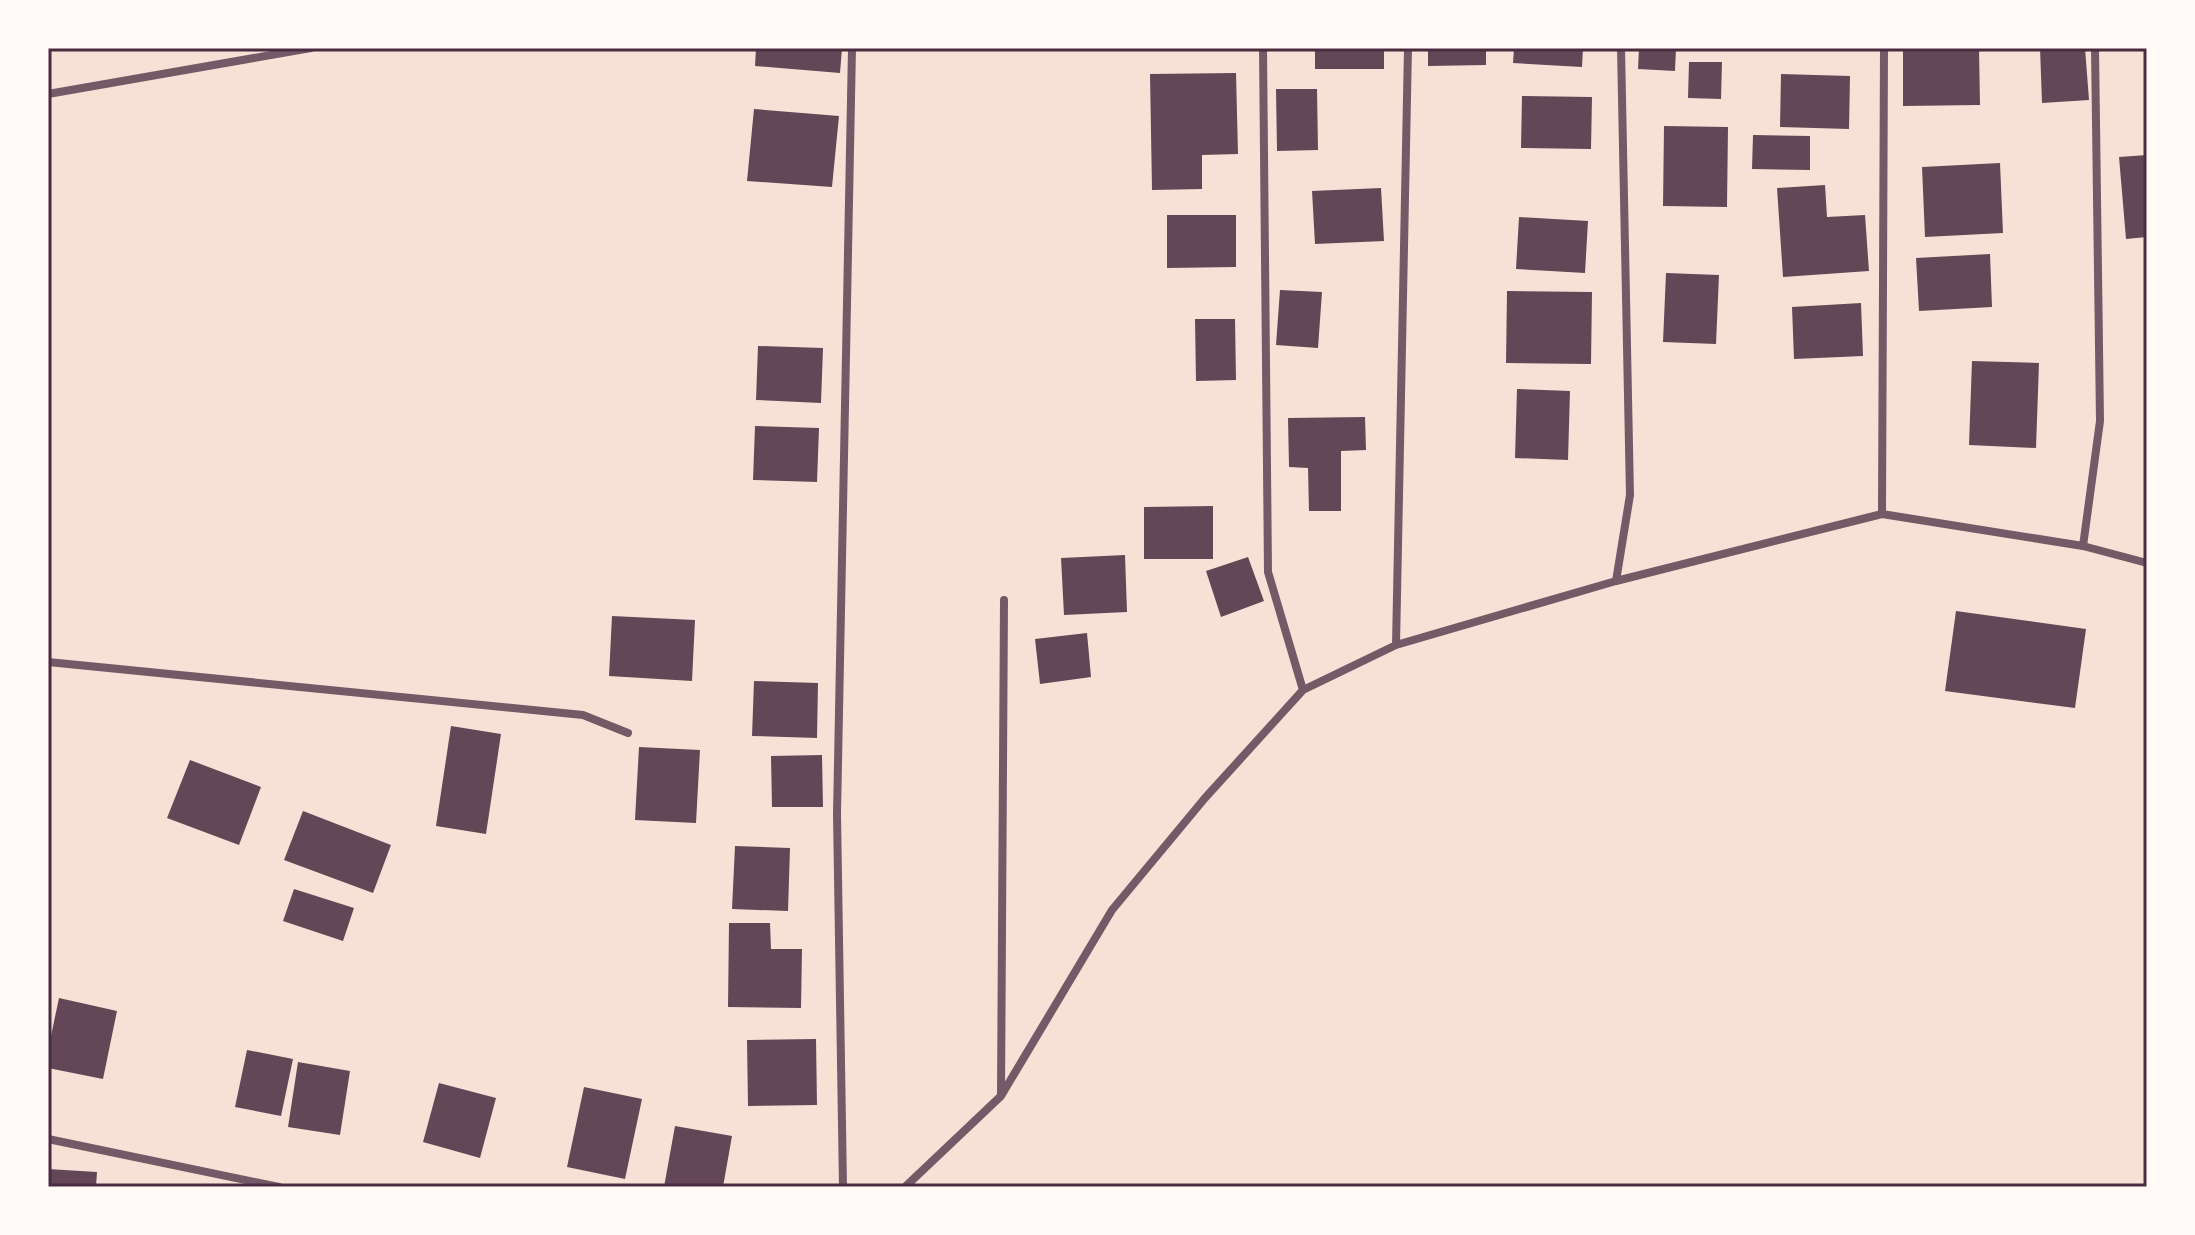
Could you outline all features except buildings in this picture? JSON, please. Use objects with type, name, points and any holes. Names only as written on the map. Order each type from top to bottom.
[{"type":"street","points":[[48,94],[311,48]]},
{"type":"street","points":[[843,1187],[837,814],[852,48]]},
{"type":"street","points":[[1263,48],[1268,572],[1303,690]]},
{"type":"street","points":[[1396,645],[1408,48]]},
{"type":"street","points":[[1616,581],[1630,495],[1621,48]]},
{"type":"street","points":[[1882,514],[1884,48]]},
{"type":"street","points":[[2083,546],[2100,421],[2095,48]]},
{"type":"street","points":[[905,1187],[1001,1096],[1112,910],[1205,798],[1303,690],[1396,645],[1616,581],[1882,514],[2083,546],[2147,563]]},
{"type":"street","points":[[1001,1096],[1004,600]]},
{"type":"street","points":[[48,662],[583,715],[628,733]]},
{"type":"street","points":[[48,1139],[279,1187]]}]
